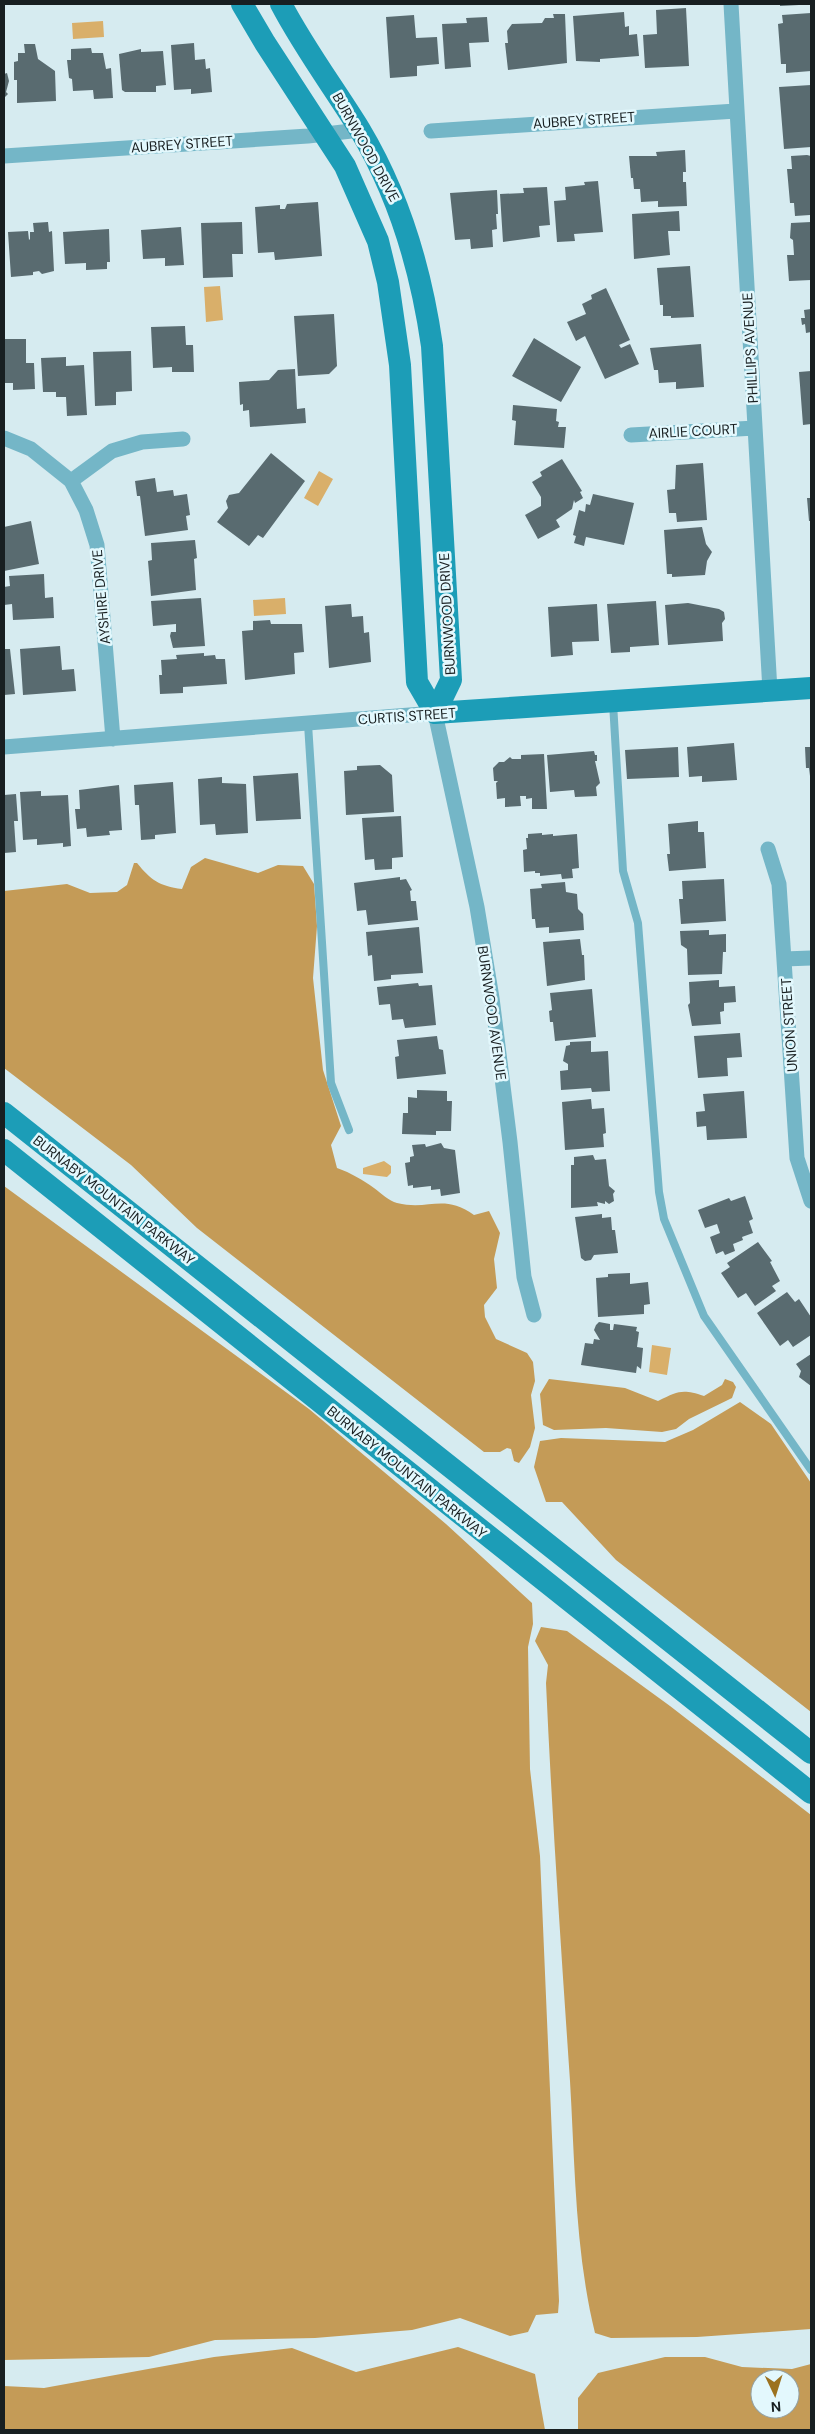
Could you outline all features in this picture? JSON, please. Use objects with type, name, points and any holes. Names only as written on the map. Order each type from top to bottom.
[{"type":"main road","name":"BURNWOOD DRIVE","points":[[242,4],[345,166],[378,241],[388,282],[400,365],[417,682],[434,713],[447,692],[451,680],[432,346],[420,280],[399,207],[360,130],[280,4]]},
{"type":"main road","name":"CURTIS STREET","points":[[434,713],[613,703],[811,688]]},
{"type":"main road","name":"BURNABY MOUNTAIN PARKWAY","points":[[4,1112],[811,1753]]},
{"type":"main road","name":"BURNABY MOUNTAIN PARKWAY","points":[[4,1150],[811,1793]]},
{"type":"street","name":"PHILLIPS AVENUE","points":[[731,4],[770,691]]},
{"type":"street","name":"AUBREY STREET","points":[[431,131],[736,110]]},
{"type":"street","name":"AUBREY STREET","points":[[4,156],[360,130]]},
{"type":"street","name":"AIRLIE COURT","points":[[631,435],[755,428]]},
{"type":"street","name":"AYSHIRE DRIVE","points":[[4,438],[31,450],[71,481],[86,510],[97,545],[113,738]]},
{"type":"street","points":[[71,481],[112,451],[142,442],[183,439]]},
{"type":"street","name":"CURTIS STREET","points":[[4,747],[434,713]]},
{"type":"street","name":"BURNWOOD AVENUE","points":[[434,713],[477,907],[492,998],[524,1277],[534,1314]]},
{"type":"street","name":"UNION STREET","points":[[768,849],[778,884],[797,1158],[811,1201]]},
{"type":"street","points":[[784,959],[811,958]]},
{"type":"lane","points":[[613,703],[623,871],[638,923],[658,1182],[664,1219],[704,1316],[811,1470]]},
{"type":"lane","points":[[308,724],[331,1083],[349,1130]]},
{"type":"shaded area","points":[[103,21],[104,37],[73,39],[72,23]]},
{"type":"shaded area","points":[[220,286],[223,320],[206,322],[204,287]]},
{"type":"shaded area","points":[[319,471],[333,479],[318,506],[304,498]]},
{"type":"shaded area","points":[[285,598],[286,614],[254,616],[253,600]]},
{"type":"shaded area","points":[[205,858],[258,873],[278,865],[303,866],[314,884],[317,926],[313,978],[323,1070],[341,1126],[331,1145],[337,1168],[361,1179],[388,1199],[397,1203],[408,1205],[453,1205],[463,1208],[474,1215],[489,1211],[500,1233],[494,1259],[497,1288],[484,1305],[485,1317],[496,1339],[527,1353],[533,1362],[535,1381],[531,1395],[535,1428],[530,1447],[519,1463],[514,1461],[511,1449],[507,1448],[500,1452],[484,1452],[197,1228],[131,1165],[4,1068],[4,891],[67,884],[90,893],[117,892],[127,885],[134,863],[137,863],[147,874],[161,884],[182,889],[191,867]]},
{"type":"shaded area","points":[[384,1161],[391,1166],[391,1173],[387,1177],[363,1174],[363,1168]]},
{"type":"shaded area","points":[[4,1186],[309,1409],[446,1524],[532,1603],[533,1624],[528,1647],[530,1769],[540,1856],[559,2301],[558,2313],[536,2315],[528,2332],[510,2336],[460,2318],[412,2330],[315,2338],[215,2340],[149,2357],[4,2360]]},
{"type":"shaded area","points":[[652,1345],[671,1348],[667,1375],[649,1372]]},
{"type":"shaded area","points":[[549,1379],[625,1388],[658,1401],[681,1392],[690,1392],[704,1396],[722,1385],[725,1379],[733,1382],[736,1387],[732,1398],[689,1419],[676,1429],[662,1432],[606,1428],[554,1430],[543,1425],[540,1394]]},
{"type":"shaded area","points":[[740,1402],[771,1424],[811,1483],[811,1712],[616,1560],[562,1502],[546,1502],[534,1467],[540,1441],[561,1438],[665,1442],[693,1430]]},
{"type":"shaded area","points":[[541,1627],[567,1631],[670,1706],[811,1815],[811,2329],[697,2337],[611,2338],[595,2333],[583,2271],[577,2208],[551,1783],[546,1683],[548,1665],[535,1641]]},
{"type":"shaded area","points":[[458,2347],[535,2374],[545,2430],[4,2430],[4,2386],[44,2388],[214,2357],[292,2348],[356,2372]]},
{"type":"shaded area","points":[[665,2357],[705,2357],[742,2367],[792,2369],[811,2364],[811,2430],[578,2430],[578,2398],[598,2373]]},
{"type":"building","points":[[780,4],[799,4],[799,5],[780,6]]},
{"type":"building","points":[[686,8],[689,66],[645,68],[643,35],[657,34],[656,10]]},
{"type":"building","points":[[624,12],[625,27],[629,26],[629,35],[637,34],[639,56],[600,59],[600,62],[576,61],[573,16]]},
{"type":"building","points":[[811,13],[811,71],[786,73],[786,64],[781,64],[778,24],[783,23],[782,15]]},
{"type":"building","points":[[553,14],[565,14],[567,63],[508,70],[505,43],[508,43],[507,31],[512,24],[542,23],[545,18],[554,18]]},
{"type":"building","points":[[414,15],[416,38],[437,37],[439,64],[417,66],[417,76],[390,78],[386,17]]},
{"type":"building","points":[[487,17],[489,42],[469,43],[471,67],[445,69],[442,24],[467,23],[466,18]]},
{"type":"building","points":[[194,43],[195,60],[205,59],[206,69],[210,68],[212,92],[191,94],[191,89],[174,90],[171,45]]},
{"type":"building","points":[[24,44],[35,44],[38,59],[55,71],[56,101],[17,103],[17,80],[14,80],[14,62],[18,61],[18,53],[25,53]]},
{"type":"building","points":[[91,48],[92,53],[103,53],[106,69],[111,68],[113,98],[94,99],[93,90],[73,91],[67,60],[71,60],[71,49]]},
{"type":"building","points":[[141,49],[141,52],[163,51],[166,85],[156,86],[156,92],[125,92],[122,90],[119,54]]},
{"type":"building","points":[[7,73],[9,81],[6,92],[8,94],[4,98],[4,74]]},
{"type":"building","points":[[811,85],[811,147],[784,149],[779,87]]},
{"type":"building","points":[[685,150],[686,172],[683,172],[683,182],[686,182],[687,206],[658,207],[658,201],[641,202],[640,189],[634,189],[633,178],[631,178],[629,156],[657,156],[656,152]]},
{"type":"building","points":[[791,156],[811,156],[811,213],[810,215],[795,216],[794,203],[790,203],[787,169],[792,169]]},
{"type":"building","points":[[598,181],[603,232],[574,234],[575,241],[557,242],[554,201],[566,200],[565,187],[585,185],[584,182]]},
{"type":"building","points":[[547,187],[550,225],[539,226],[540,237],[503,242],[500,194],[524,193],[523,188]]},
{"type":"building","points":[[497,190],[497,229],[492,230],[493,247],[471,249],[470,239],[455,240],[450,193]]},
{"type":"building","points":[[318,202],[322,256],[275,260],[274,252],[258,253],[255,207],[280,205],[280,209],[285,209],[287,204]]},
{"type":"building","points":[[679,211],[680,231],[668,231],[670,255],[634,259],[632,214]]},
{"type":"building","points":[[48,222],[49,232],[52,231],[54,271],[42,274],[39,271],[33,272],[33,275],[11,277],[8,232],[28,231],[29,240],[30,232],[34,232],[33,223]]},
{"type":"building","points":[[242,222],[243,254],[232,254],[233,277],[203,278],[201,223]]},
{"type":"building","points":[[811,222],[811,280],[789,281],[787,255],[794,255],[793,240],[790,238],[791,223]]},
{"type":"building","points":[[181,227],[184,265],[165,266],[165,258],[143,259],[141,230]]},
{"type":"building","points":[[109,229],[110,262],[107,262],[107,269],[86,270],[86,263],[65,264],[63,232]]},
{"type":"building","points":[[690,266],[694,317],[671,318],[671,316],[663,316],[663,305],[660,305],[657,268]]},
{"type":"building","points":[[606,288],[630,340],[619,345],[621,348],[630,344],[639,364],[605,379],[585,336],[576,341],[567,322],[586,314],[582,304],[592,299],[591,295]]},
{"type":"building","points":[[811,309],[811,332],[806,333],[805,324],[802,325],[801,318],[805,318],[804,310]]},
{"type":"building","points":[[334,314],[337,366],[329,374],[298,376],[294,316]]},
{"type":"building","points":[[185,326],[186,345],[193,345],[194,372],[172,372],[172,367],[153,368],[151,327]]},
{"type":"building","points":[[534,338],[581,367],[561,402],[512,376]]},
{"type":"building","points":[[4,339],[26,339],[26,363],[34,363],[35,389],[13,390],[13,383],[4,383]]},
{"type":"building","points":[[701,344],[704,387],[676,389],[676,382],[659,383],[658,370],[654,370],[650,348]]},
{"type":"building","points":[[131,351],[132,391],[116,392],[116,405],[95,406],[93,352]]},
{"type":"building","points":[[66,357],[66,366],[84,365],[87,415],[67,416],[66,397],[56,397],[56,392],[43,392],[41,358]]},
{"type":"building","points":[[295,369],[297,409],[305,408],[306,423],[250,427],[249,410],[243,411],[243,404],[240,405],[239,382],[269,380],[278,370]]},
{"type":"building","points":[[811,371],[811,424],[803,425],[799,372]]},
{"type":"building","points":[[513,405],[557,409],[556,421],[559,422],[558,427],[566,427],[564,448],[514,445],[516,421],[512,420]]},
{"type":"building","points":[[271,453],[305,481],[263,538],[258,535],[249,546],[217,522],[228,508],[226,501],[229,495],[239,493]]},
{"type":"building","points":[[562,459],[582,491],[580,492],[583,498],[575,503],[574,500],[572,509],[556,520],[560,527],[538,539],[525,515],[541,506],[541,497],[532,482],[542,476],[540,472]]},
{"type":"building","points":[[703,463],[707,520],[677,522],[676,513],[669,513],[667,490],[675,489],[676,465]]},
{"type":"building","points":[[155,478],[157,492],[173,490],[174,496],[187,494],[190,515],[186,516],[188,530],[145,536],[140,496],[137,496],[135,481]]},
{"type":"building","points":[[593,494],[634,503],[624,545],[586,537],[584,546],[574,543],[576,536],[573,535],[579,510],[585,512],[586,504],[590,505]]},
{"type":"building","points":[[807,498],[811,498],[811,521],[809,521]]},
{"type":"building","points":[[31,521],[39,564],[4,571],[4,527]]},
{"type":"building","points":[[702,527],[706,544],[712,552],[707,561],[705,575],[672,577],[672,574],[667,574],[664,530]]},
{"type":"building","points":[[195,540],[197,558],[194,559],[196,590],[151,596],[148,561],[152,560],[151,543]]},
{"type":"building","points":[[44,574],[45,598],[53,597],[54,618],[13,620],[12,604],[4,605],[4,587],[10,586],[9,576]]},
{"type":"building","points":[[201,598],[205,646],[173,648],[170,636],[171,632],[176,632],[176,624],[153,626],[151,601]]},
{"type":"building","points":[[656,601],[659,645],[630,647],[630,652],[611,653],[607,604]]},
{"type":"building","points":[[688,603],[719,609],[724,612],[725,619],[722,623],[723,641],[668,645],[665,605]]},
{"type":"building","points":[[351,604],[352,617],[363,616],[364,633],[369,632],[371,662],[329,668],[325,606]]},
{"type":"building","points":[[597,604],[599,641],[572,642],[573,655],[551,657],[548,607]]},
{"type":"building","points":[[270,620],[271,624],[302,624],[304,652],[294,653],[295,674],[245,680],[242,631],[253,630],[253,621]]},
{"type":"building","points":[[60,646],[62,670],[74,669],[76,691],[23,695],[20,649]]},
{"type":"building","points":[[4,649],[10,649],[15,694],[4,695]]},
{"type":"building","points":[[204,653],[204,656],[215,655],[216,659],[225,659],[227,684],[183,687],[183,693],[160,694],[159,675],[162,675],[161,660],[177,659],[176,655]]},
{"type":"building","points":[[734,743],[737,780],[702,782],[702,776],[689,777],[687,747]]},
{"type":"building","points":[[678,747],[679,777],[627,779],[625,750]]},
{"type":"building","points":[[805,747],[811,747],[811,784],[809,768],[806,768]]},
{"type":"building","points":[[594,751],[595,755],[597,755],[597,761],[595,761],[600,783],[596,787],[597,796],[575,797],[574,790],[550,792],[547,755]]},
{"type":"building","points":[[544,754],[547,809],[532,809],[532,798],[526,799],[526,796],[520,796],[521,806],[505,807],[505,798],[497,799],[496,783],[498,781],[494,781],[493,768],[499,762],[504,762],[510,757],[512,759],[521,759],[521,755]]},
{"type":"building","points":[[380,765],[392,775],[394,812],[346,815],[344,771],[357,770],[357,766]]},
{"type":"building","points":[[298,773],[301,819],[256,821],[253,776]]},
{"type":"building","points":[[222,777],[222,783],[246,784],[248,833],[216,835],[215,824],[200,825],[198,779]]},
{"type":"building","points":[[173,782],[176,833],[155,835],[155,839],[141,840],[139,805],[135,805],[134,785]]},
{"type":"building","points":[[119,785],[122,830],[109,831],[110,835],[87,837],[86,828],[77,829],[75,809],[80,809],[79,790]]},
{"type":"building","points":[[41,791],[41,796],[68,795],[71,846],[63,847],[63,843],[37,845],[37,839],[23,840],[20,792]]},
{"type":"building","points":[[16,794],[18,821],[14,821],[16,852],[4,853],[4,795]]},
{"type":"building","points":[[401,816],[403,857],[392,858],[392,869],[375,870],[374,859],[365,860],[362,818]]},
{"type":"building","points":[[698,821],[698,832],[704,832],[706,868],[669,871],[667,854],[670,854],[668,824]]},
{"type":"building","points":[[542,833],[542,835],[553,834],[553,836],[577,834],[579,868],[572,869],[573,878],[562,879],[561,874],[540,876],[540,873],[535,873],[535,871],[524,872],[523,850],[527,849],[526,838],[528,838],[528,834]]},
{"type":"building","points":[[400,877],[400,880],[406,879],[412,890],[410,891],[411,901],[416,901],[418,920],[368,925],[366,910],[357,911],[354,883]]},
{"type":"building","points":[[724,879],[726,921],[681,924],[679,899],[683,899],[682,881]]},
{"type":"building","points":[[565,882],[566,892],[577,894],[578,909],[583,914],[584,930],[549,933],[549,927],[536,928],[535,919],[532,919],[530,889],[542,888],[541,884]]},
{"type":"building","points":[[419,927],[423,973],[391,975],[391,979],[374,981],[372,955],[368,956],[366,932]]},
{"type":"building","points":[[709,930],[709,935],[726,934],[726,952],[723,952],[722,974],[688,975],[687,949],[681,945],[680,931]]},
{"type":"building","points":[[580,939],[582,955],[584,955],[585,980],[547,986],[543,942]]},
{"type":"building","points":[[719,980],[719,987],[735,986],[736,1002],[724,1003],[724,1011],[720,1012],[721,1024],[692,1026],[688,1005],[690,1003],[689,982]]},
{"type":"building","points":[[418,983],[419,986],[432,985],[436,1025],[405,1028],[403,1019],[392,1020],[390,1004],[379,1005],[377,987]]},
{"type":"building","points":[[592,989],[596,1037],[555,1041],[553,1022],[550,1022],[549,1011],[552,1010],[550,993]]},
{"type":"building","points":[[740,1033],[742,1057],[727,1058],[728,1076],[698,1078],[694,1036]]},
{"type":"building","points":[[437,1036],[439,1049],[443,1050],[446,1074],[397,1079],[395,1057],[399,1056],[397,1040]]},
{"type":"building","points":[[591,1041],[591,1052],[608,1051],[610,1091],[592,1092],[591,1088],[561,1090],[560,1071],[568,1070],[568,1064],[563,1061],[566,1046],[570,1045],[570,1042]]},
{"type":"building","points":[[417,1090],[447,1091],[447,1101],[452,1101],[451,1131],[436,1131],[436,1135],[402,1134],[403,1113],[408,1113],[408,1097],[417,1098]]},
{"type":"building","points":[[744,1091],[747,1138],[707,1140],[706,1126],[697,1127],[696,1112],[705,1111],[703,1094]]},
{"type":"building","points":[[591,1099],[592,1109],[604,1108],[606,1133],[603,1134],[604,1147],[565,1150],[562,1102]]},
{"type":"building","points":[[441,1143],[444,1148],[455,1150],[460,1193],[441,1196],[440,1189],[431,1190],[431,1186],[413,1188],[413,1185],[408,1186],[405,1163],[410,1162],[410,1157],[414,1156],[412,1145],[425,1144],[426,1147]]},
{"type":"building","points":[[593,1155],[595,1160],[606,1159],[609,1186],[615,1191],[613,1194],[614,1201],[609,1204],[605,1201],[605,1204],[597,1202],[598,1206],[571,1208],[571,1165],[574,1165],[574,1157]]},
{"type":"building","points":[[745,1196],[753,1219],[749,1221],[753,1233],[742,1237],[743,1240],[733,1244],[735,1251],[725,1255],[723,1251],[716,1254],[710,1237],[720,1233],[717,1224],[705,1228],[698,1210],[729,1198],[731,1201]]},
{"type":"building","points":[[602,1214],[602,1218],[611,1217],[618,1253],[594,1255],[591,1260],[585,1261],[581,1258],[575,1217]]},
{"type":"building","points":[[758,1242],[772,1261],[770,1262],[780,1281],[772,1286],[776,1291],[755,1306],[746,1293],[738,1298],[721,1273],[730,1267],[727,1263]]},
{"type":"building","points":[[630,1273],[630,1284],[648,1282],[650,1304],[644,1305],[644,1314],[598,1317],[596,1278],[608,1277],[608,1274]]},
{"type":"building","points":[[787,1292],[795,1302],[799,1299],[811,1317],[811,1335],[793,1347],[788,1340],[780,1346],[757,1313]]},
{"type":"building","points":[[599,1322],[610,1324],[610,1330],[613,1330],[614,1324],[637,1327],[636,1331],[639,1332],[637,1347],[643,1348],[641,1369],[637,1366],[636,1373],[581,1365],[585,1343],[593,1344],[594,1339],[600,1340],[594,1330]]},
{"type":"building","points":[[811,1354],[811,1386],[799,1377],[801,1371],[796,1364]]}]
